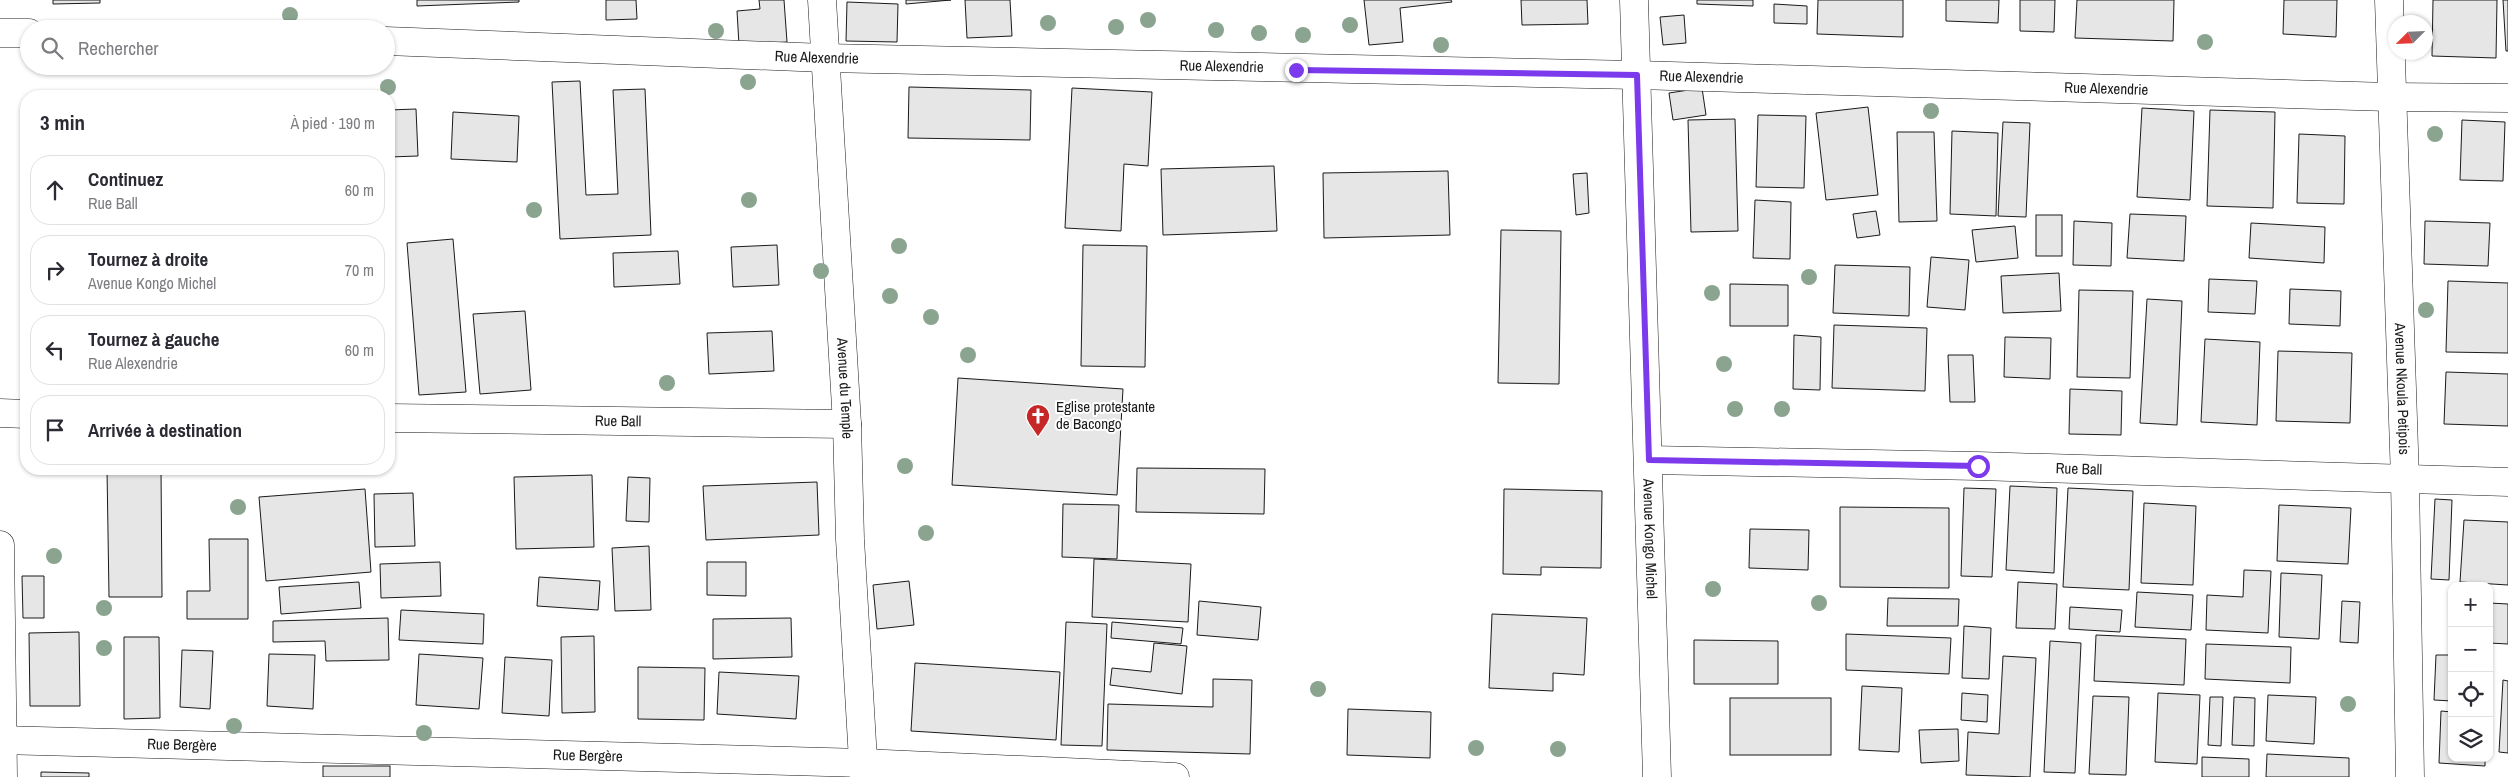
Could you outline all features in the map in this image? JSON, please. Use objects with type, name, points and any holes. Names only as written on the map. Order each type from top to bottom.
[{"type":"street","name":"Avenue du Temple","points":[[822,0],[847,424],[850,539],[863,770]]},
{"type":"street","name":"Avenue Kongo Michel","points":[[1634,0],[1657,777]]},
{"type":"street","name":"Avenue Nkoula Petipois","points":[[2388,0],[2404,479],[2410,777]]},
{"type":"street","points":[[0,33],[20,33]]},
{"type":"street","name":"Rue Alexendrie","points":[[395,41],[825,58],[1637,75],[2390,97],[2508,98]]},
{"type":"street","points":[[0,413],[20,414]]},
{"type":"street","name":"Rue Ball","points":[[395,418],[847,424]]},
{"type":"street","name":"Rue Ball","points":[[1649,460],[2508,482]]},
{"type":"street","points":[[0,545],[1,740],[3,777]]},
{"type":"street","name":"Rue Bergère","points":[[1,740],[863,770],[1175,777]]},
{"type":"building","points":[[53,0],[100,0],[100,3],[53,4]]},
{"type":"building","points":[[417,0],[519,0],[519,2],[417,6]]},
{"type":"building","points":[[606,0],[636,0],[637,19],[606,20]]},
{"type":"building","points":[[759,0],[784,0],[787,42],[739,45],[737,11],[760,9]]},
{"type":"building","points":[[906,0],[951,0],[906,4]]},
{"type":"building","points":[[965,0],[1010,0],[1012,36],[967,38]]},
{"type":"building","points":[[1364,0],[1451,0],[1452,2],[1400,8],[1403,42],[1369,45]]},
{"type":"building","points":[[1521,0],[1587,0],[1588,24],[1522,25]]},
{"type":"building","points":[[1697,0],[1753,0],[1753,6],[1697,4]]},
{"type":"building","points":[[1818,0],[1903,0],[1903,37],[1817,34]]},
{"type":"building","points":[[1946,0],[1999,0],[1998,23],[1946,21]]},
{"type":"building","points":[[2020,0],[2055,0],[2054,32],[2020,31]]},
{"type":"building","points":[[2077,0],[2174,0],[2173,41],[2075,38]]},
{"type":"building","points":[[2284,0],[2337,0],[2336,37],[2283,34]]},
{"type":"building","points":[[2433,0],[2497,0],[2496,58],[2433,56]]},
{"type":"building","points":[[2503,0],[2508,0],[2508,51],[2506,51]]},
{"type":"building","points":[[847,2],[898,4],[897,42],[846,41]]},
{"type":"building","points":[[1774,4],[1807,6],[1807,24],[1774,23]]},
{"type":"building","points":[[1684,15],[1686,43],[1663,45],[1660,17]]},
{"type":"building","points":[[580,81],[586,195],[618,194],[613,90],[645,89],[651,235],[560,239],[552,82]]},
{"type":"building","points":[[909,87],[1031,90],[1030,140],[908,138]]},
{"type":"building","points":[[1072,88],[1152,92],[1148,166],[1124,164],[1121,231],[1065,228]]},
{"type":"building","points":[[1702,88],[1706,115],[1673,120],[1669,93]]},
{"type":"building","points":[[1868,107],[1878,195],[1826,200],[1816,113]]},
{"type":"building","points":[[2142,108],[2194,111],[2190,200],[2137,197]]},
{"type":"building","points":[[416,109],[418,156],[395,157],[395,110]]},
{"type":"building","points":[[2210,110],[2275,112],[2273,208],[2207,206]]},
{"type":"building","points":[[453,112],[519,116],[517,162],[451,159]]},
{"type":"building","points":[[1758,115],[1806,116],[1804,188],[1756,187]]},
{"type":"building","points":[[1735,119],[1738,231],[1691,232],[1688,120]]},
{"type":"building","points":[[2462,120],[2505,122],[2503,181],[2460,180]]},
{"type":"building","points":[[2003,122],[2030,123],[2026,217],[1998,216]]},
{"type":"building","points":[[1952,131],[1998,133],[1996,216],[1950,214]]},
{"type":"building","points":[[1897,132],[1934,132],[1937,221],[1899,222]]},
{"type":"building","points":[[2299,134],[2345,136],[2344,204],[2297,203]]},
{"type":"building","points":[[1274,166],[1277,231],[1163,235],[1161,169]]},
{"type":"building","points":[[1448,171],[1450,235],[1324,238],[1323,173]]},
{"type":"building","points":[[1587,173],[1589,213],[1576,215],[1573,174]]},
{"type":"building","points":[[1755,200],[1791,202],[1790,259],[1753,258]]},
{"type":"building","points":[[1876,211],[1880,235],[1857,238],[1853,214]]},
{"type":"building","points":[[2130,214],[2186,216],[2184,261],[2127,258]]},
{"type":"building","points":[[2036,215],[2062,215],[2062,256],[2036,256]]},
{"type":"building","points":[[2074,221],[2112,223],[2111,266],[2073,265]]},
{"type":"building","points":[[2425,221],[2490,223],[2488,266],[2424,264]]},
{"type":"building","points":[[2251,223],[2325,227],[2324,263],[2249,258]]},
{"type":"building","points":[[2015,226],[2018,258],[1976,262],[1972,230]]},
{"type":"building","points":[[1501,230],[1561,231],[1559,384],[1498,383]]},
{"type":"building","points":[[453,239],[466,392],[419,395],[407,243]]},
{"type":"building","points":[[777,245],[779,285],[733,287],[731,247]]},
{"type":"building","points":[[1083,245],[1147,246],[1145,367],[1081,366]]},
{"type":"building","points":[[678,251],[680,284],[614,287],[613,253]]},
{"type":"building","points":[[1931,257],[1969,260],[1965,310],[1927,307]]},
{"type":"building","points":[[1835,265],[1910,267],[1909,316],[1833,313]]},
{"type":"building","points":[[2059,273],[2061,311],[2003,313],[2001,276]]},
{"type":"building","points":[[2209,279],[2257,281],[2255,314],[2208,312]]},
{"type":"building","points":[[2448,281],[2508,283],[2508,353],[2446,352]]},
{"type":"building","points":[[1730,284],[1788,285],[1788,326],[1730,326]]},
{"type":"building","points":[[2290,289],[2341,291],[2340,326],[2289,324]]},
{"type":"building","points":[[2079,290],[2133,291],[2130,378],[2077,377]]},
{"type":"building","points":[[2147,299],[2182,301],[2177,425],[2140,423]]},
{"type":"building","points":[[525,311],[531,390],[480,394],[473,314]]},
{"type":"building","points":[[1834,325],[1927,328],[1925,391],[1832,388]]},
{"type":"building","points":[[772,331],[774,371],[709,374],[707,333]]},
{"type":"building","points":[[1794,335],[1821,337],[1820,390],[1793,389]]},
{"type":"building","points":[[2005,337],[2051,338],[2050,379],[2004,377]]},
{"type":"building","points":[[2205,339],[2260,342],[2257,425],[2201,422]]},
{"type":"building","points":[[2278,351],[2352,353],[2350,423],[2276,421]]},
{"type":"building","points":[[1948,355],[1973,355],[1975,402],[1950,402]]},
{"type":"building","points":[[2446,372],[2508,374],[2508,426],[2444,424]]},
{"type":"building","name":"Eglise protestante de Bacongo","points":[[958,378],[1123,389],[1117,495],[952,485]]},
{"type":"building","points":[[2070,389],[2122,391],[2121,435],[2069,434]]},
{"type":"building","points":[[1137,468],[1265,469],[1264,514],[1136,512]]},
{"type":"building","points":[[107,475],[161,475],[162,597],[109,597]]},
{"type":"building","points":[[592,475],[594,547],[516,549],[514,477]]},
{"type":"building","points":[[628,477],[650,478],[649,522],[626,521]]},
{"type":"building","points":[[817,482],[819,535],[706,540],[703,486]]},
{"type":"building","points":[[2010,486],[2057,488],[2054,573],[2006,570]]},
{"type":"building","points":[[1964,488],[1996,489],[1992,577],[1961,576]]},
{"type":"building","points":[[2068,488],[2133,491],[2129,590],[2063,587]]},
{"type":"building","points":[[365,489],[371,572],[266,581],[259,497]]},
{"type":"building","points":[[1504,489],[1602,491],[1601,568],[1541,567],[1541,575],[1503,574]]},
{"type":"building","points":[[413,493],[415,546],[375,547],[374,494]]},
{"type":"building","points":[[2435,499],[2452,500],[2449,580],[2431,579]]},
{"type":"building","points":[[2144,503],[2196,506],[2193,585],[2141,583]]},
{"type":"building","points":[[1063,504],[1119,505],[1117,559],[1062,557]]},
{"type":"building","points":[[2279,505],[2351,508],[2348,564],[2277,561]]},
{"type":"building","points":[[1840,507],[1949,508],[1949,588],[1840,587]]},
{"type":"building","points":[[2464,520],[2508,522],[2508,585],[2493,584],[2493,582],[2460,582]]},
{"type":"building","points":[[1750,529],[1809,530],[1808,570],[1749,568]]},
{"type":"building","points":[[209,539],[248,539],[248,619],[187,619],[187,591],[210,591]]},
{"type":"building","points":[[649,546],[651,610],[615,611],[612,548]]},
{"type":"building","points":[[1094,559],[1191,564],[1188,622],[1092,617]]},
{"type":"building","points":[[440,562],[441,596],[381,598],[380,564]]},
{"type":"building","points":[[707,562],[746,562],[746,596],[707,595]]},
{"type":"building","points":[[2244,570],[2271,571],[2268,633],[2206,630],[2207,595],[2243,597]]},
{"type":"building","points":[[2281,573],[2322,575],[2319,639],[2279,637]]},
{"type":"building","points":[[22,576],[44,576],[44,618],[23,618]]},
{"type":"building","points":[[539,577],[600,581],[598,610],[537,606]]},
{"type":"building","points":[[909,581],[914,625],[877,629],[873,585]]},
{"type":"building","points":[[359,582],[361,608],[281,614],[279,587]]},
{"type":"building","points":[[2018,582],[2057,584],[2055,629],[2016,628]]},
{"type":"building","points":[[2137,592],[2193,595],[2191,630],[2135,627]]},
{"type":"building","points":[[1888,598],[1959,599],[1958,626],[1887,626]]},
{"type":"building","points":[[1199,601],[1261,607],[1258,640],[1197,635]]},
{"type":"building","points":[[2342,601],[2360,602],[2358,643],[2340,642]]},
{"type":"building","points":[[2493,603],[2508,604],[2508,644],[2493,643]]},
{"type":"building","points":[[2070,607],[2122,610],[2120,632],[2069,629]]},
{"type":"building","points":[[401,610],[484,614],[483,644],[399,640]]},
{"type":"building","points":[[1492,614],[1587,618],[1584,675],[1553,673],[1553,691],[1489,688]]},
{"type":"building","points":[[388,618],[389,660],[326,661],[325,641],[273,642],[273,621]]},
{"type":"building","points":[[791,618],[792,657],[713,659],[713,619]]},
{"type":"building","points":[[1066,622],[1107,624],[1102,746],[1061,745]]},
{"type":"building","points":[[1112,622],[1183,628],[1181,644],[1111,638]]},
{"type":"building","points":[[1964,626],[1991,628],[1989,679],[1962,678]]},
{"type":"building","points":[[79,632],[80,706],[30,706],[29,633]]},
{"type":"building","points":[[1846,634],[1951,638],[1949,674],[1846,670]]},
{"type":"building","points":[[2096,635],[2186,639],[2184,685],[2094,681]]},
{"type":"building","points":[[594,636],[595,712],[562,713],[561,637]]},
{"type":"building","points":[[124,637],[159,637],[160,718],[124,719]]},
{"type":"building","points":[[1694,640],[1778,641],[1778,684],[1694,684]]},
{"type":"building","points":[[2050,641],[2081,643],[2075,773],[2044,772]]},
{"type":"building","points":[[1154,643],[1187,646],[1182,694],[1110,685],[1112,668],[1151,672]]},
{"type":"building","points":[[2206,644],[2291,647],[2290,683],[2205,679]]},
{"type":"building","points":[[182,650],[213,651],[210,709],[180,707]]},
{"type":"building","points":[[269,654],[315,655],[313,709],[267,706]]},
{"type":"building","points":[[419,654],[483,658],[479,709],[416,705]]},
{"type":"building","points":[[2436,655],[2448,655],[2448,701],[2434,700]]},
{"type":"building","points":[[2003,656],[2036,658],[2030,777],[1966,775],[1968,732],[1999,734]]},
{"type":"building","points":[[505,657],[552,660],[549,716],[502,713]]},
{"type":"building","points":[[915,663],[1060,672],[1056,740],[911,731]]},
{"type":"building","points":[[638,667],[705,668],[704,720],[638,719]]},
{"type":"building","points":[[719,672],[799,676],[796,719],[717,714]]},
{"type":"building","points":[[1213,679],[1252,680],[1250,754],[1107,750],[1108,704],[1213,707]]},
{"type":"building","points":[[2503,680],[2508,681],[2508,753],[2499,752]]},
{"type":"building","points":[[1862,686],[1902,688],[1899,752],[1859,750]]},
{"type":"building","points":[[1962,693],[1988,695],[1987,722],[1961,720]]},
{"type":"building","points":[[2158,693],[2200,695],[2197,764],[2155,762]]},
{"type":"building","points":[[2268,695],[2316,697],[2314,744],[2266,741]]},
{"type":"building","points":[[2093,696],[2129,697],[2126,775],[2089,774]]},
{"type":"building","points":[[2210,697],[2223,697],[2221,746],[2208,745]]},
{"type":"building","points":[[2234,697],[2255,698],[2254,746],[2232,745]]},
{"type":"building","points":[[1730,698],[1831,698],[1831,755],[1730,755]]},
{"type":"building","points":[[1348,709],[1431,712],[1430,758],[1347,755]]},
{"type":"building","points":[[2441,711],[2448,712],[2448,762],[2485,762],[2485,766],[2439,763]]},
{"type":"building","points":[[1958,729],[1959,761],[1921,763],[1919,730]]},
{"type":"building","points":[[2267,754],[2349,758],[2349,777],[2266,777]]},
{"type":"building","points":[[2202,757],[2249,759],[2249,777],[2202,777]]},
{"type":"building","points":[[323,766],[390,766],[390,777],[323,777]]},
{"type":"building","points":[[41,772],[89,773],[89,777],[41,777]]},
{"type":"place","name":"Eglise protestante de Bacongo","points":[[1038,437]]},
{"type":"route","points":[[1296,70],[1637,75],[1649,460],[1978,466]]}]
